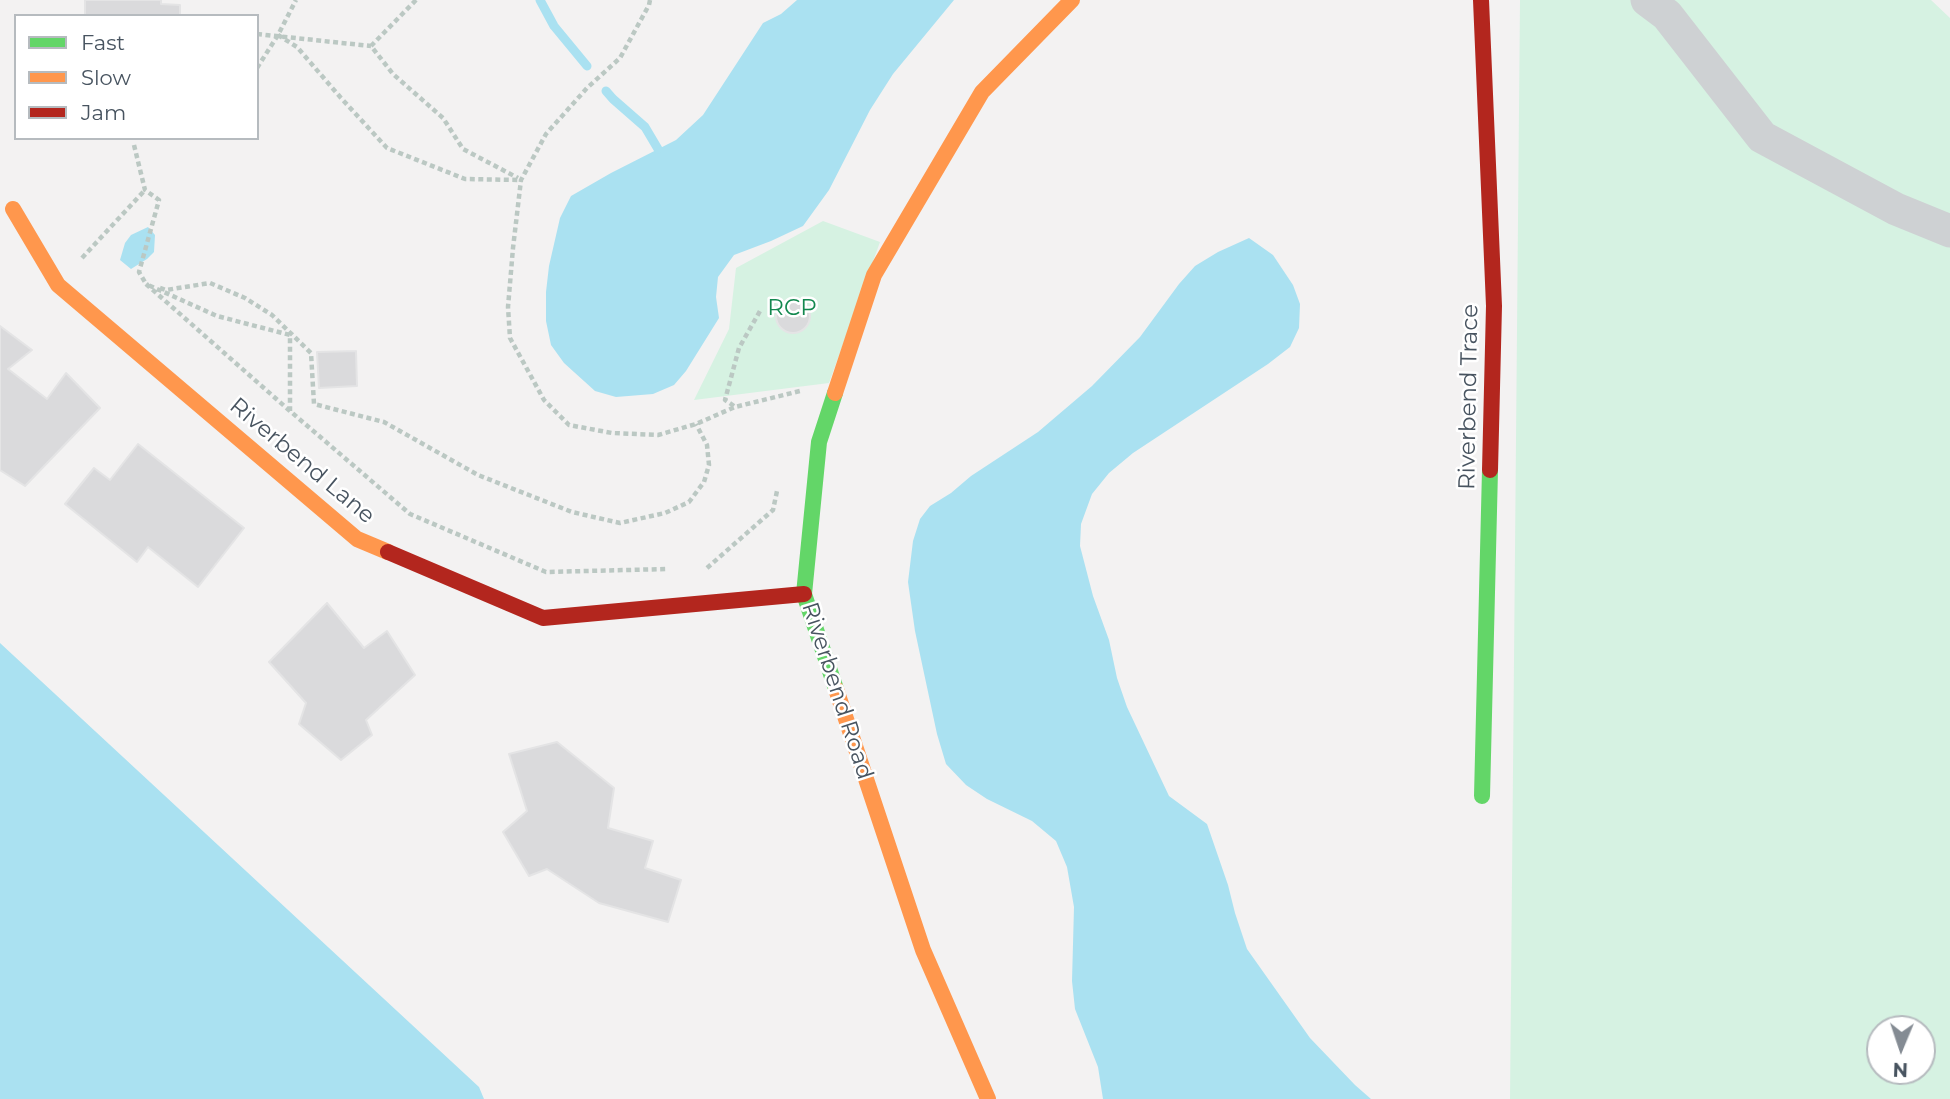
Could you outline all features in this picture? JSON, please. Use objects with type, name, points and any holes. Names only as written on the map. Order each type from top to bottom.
[{"type":"street","name":"Riverbend Road","points":[[988,1099],[923,950],[804,594],[819,442],[874,275],[982,92],[1072,0]]},
{"type":"street","name":"Riverbend Trace","points":[[1481,0],[1494,306],[1482,796]]},
{"type":"street","points":[[1647,0],[1667,15],[1762,137],[1896,209],[1950,232]]},
{"type":"street","name":"Riverbend Lane","points":[[13,209],[58,285],[357,540],[543,618],[804,594]]},
{"type":"path","points":[[259,65],[296,0]]},
{"type":"path","points":[[371,46],[416,0]]},
{"type":"path","points":[[650,0],[620,58],[587,88],[546,134],[522,180],[509,295],[510,338],[544,400],[569,425],[612,433],[658,435],[696,424],[735,407],[800,391],[835,391]]},
{"type":"path","points":[[259,34],[371,46],[393,74],[443,118],[463,149],[522,180]]},
{"type":"path","points":[[278,35],[297,47],[387,148],[465,179],[522,180]]},
{"type":"path","points":[[134,145],[145,190],[159,200],[139,272],[146,284],[410,514],[546,572],[680,569]]},
{"type":"path","points":[[58,285],[145,190]]},
{"type":"path","points":[[146,284],[166,290],[210,283],[245,298],[272,315],[311,353],[314,404],[384,422],[478,475],[572,512],[620,523],[665,513],[690,502],[704,482],[709,465],[707,445],[696,424]]},
{"type":"path","points":[[146,284],[217,316],[290,335]]},
{"type":"path","points":[[735,407],[725,400],[739,348],[760,311]]},
{"type":"path","points":[[290,335],[290,411]]},
{"type":"path","points":[[797,405],[800,391]]},
{"type":"path","points":[[706,568],[772,510],[779,484]]},
{"type":"green space","points":[[1520,0],[1931,0],[1950,18],[1950,1099],[1510,1099]]},
{"type":"green space","name":"RCP","points":[[823,221],[880,242],[829,383],[694,400],[729,329],[736,268]]},
{"type":"water","points":[[797,0],[954,0],[893,74],[870,110],[829,190],[803,226],[734,255],[718,277],[716,297],[719,318],[686,371],[674,385],[653,394],[616,397],[595,391],[564,363],[551,345],[546,321],[549,266],[560,218],[571,196],[676,140],[703,115],[763,23],[781,14]]},
{"type":"water","points":[[148,227],[155,235],[154,252],[131,269],[120,260],[125,243],[131,235]]},
{"type":"water","points":[[1249,238],[1273,255],[1293,285],[1300,304],[1299,328],[1290,347],[1133,453],[1109,473],[1092,494],[1081,524],[1080,546],[1127,707],[1169,796],[1207,824],[1247,949],[1310,1038],[1371,1099],[1103,1099],[1098,1067],[1075,1009],[1072,981],[1074,907],[1067,867],[1056,841],[1032,821],[987,799],[966,785],[946,764],[915,631],[908,582],[913,541],[920,519],[930,506],[1038,432],[1092,386],[1140,337],[1195,266]]},
{"type":"water","points":[[0,643],[479,1087],[484,1099],[0,1099]]},
{"type":"building","points":[[85,0],[161,0],[161,4],[180,5],[180,14],[85,14]]},
{"type":"building","points":[[793,299],[805,304],[810,316],[805,328],[793,333],[781,328],[776,316],[781,304]]},
{"type":"building","points":[[0,326],[32,350],[8,369],[47,399],[66,373],[100,408],[25,486],[0,470]]},
{"type":"building","points":[[356,351],[357,386],[319,388],[317,352]]},
{"type":"building","points":[[138,444],[244,528],[198,587],[148,547],[137,562],[65,504],[94,468],[110,480]]},
{"type":"building","points":[[327,603],[364,648],[387,631],[415,675],[366,720],[372,735],[341,760],[299,724],[306,703],[269,662]]},
{"type":"building","points":[[557,742],[614,788],[608,828],[653,841],[645,868],[681,880],[668,922],[599,903],[547,869],[529,876],[503,832],[527,811],[509,754]]},
{"type":"waterway","points":[[540,0],[554,26],[587,66]]},
{"type":"waterway","points":[[606,91],[645,127],[658,149]]},
{"type":"traffic: fast","points":[[835,393],[819,442],[804,594],[836,689]]},
{"type":"traffic: fast","points":[[1482,796],[1490,470]]},
{"type":"traffic: slow","points":[[835,393],[874,275],[982,92],[1072,0]]},
{"type":"traffic: slow","points":[[13,209],[58,285],[357,539],[388,552]]},
{"type":"traffic: slow","points":[[836,689],[923,950],[988,1099]]},
{"type":"traffic: jam","points":[[1481,0],[1494,306],[1490,470]]},
{"type":"traffic: jam","points":[[388,552],[543,618],[804,594]]}]
